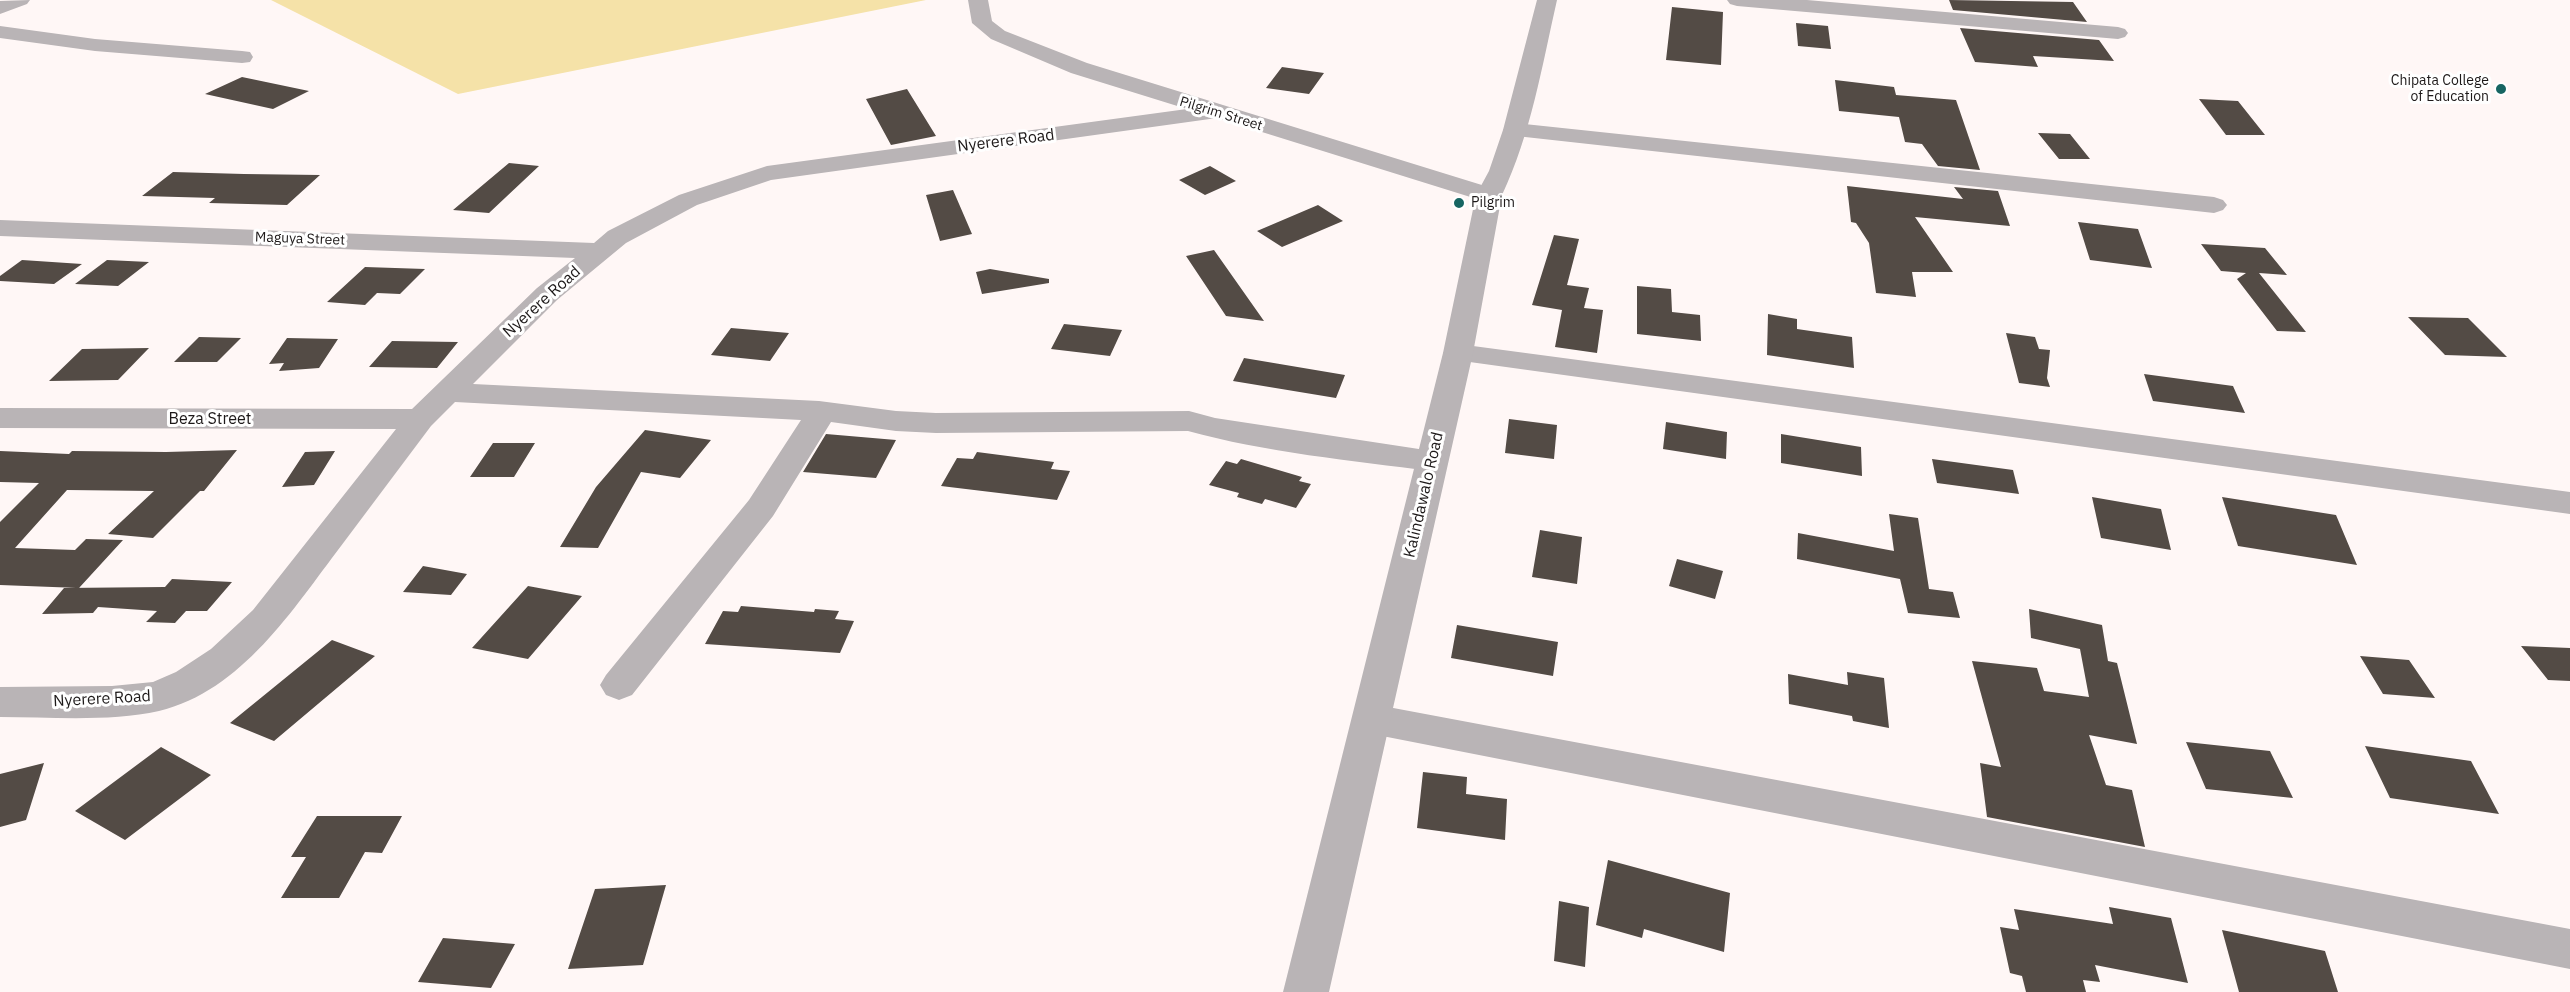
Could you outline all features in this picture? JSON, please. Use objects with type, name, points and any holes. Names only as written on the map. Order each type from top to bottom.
[{"type":"street","points":[[0,8],[20,0]]},
{"type":"street","name":"Pilgrim Street","points":[[978,0],[982,23],[998,36],[1079,68],[1214,112],[1489,195]]},
{"type":"street","name":"Kalindawalo Road","points":[[1306,992],[1458,353],[1489,195],[1501,171],[1515,130],[1547,0]]},
{"type":"street","points":[[1737,0],[2118,33]]},
{"type":"street","points":[[0,32],[94,45],[242,57]]},
{"type":"street","name":"Nyerere Road","points":[[0,702],[112,701],[158,696],[189,682],[224,659],[266,619],[420,419],[447,392],[547,294],[617,237],[688,200],[767,173],[1214,112]]},
{"type":"street","points":[[1515,130],[2214,205]]},
{"type":"street","name":"Maguya Street","points":[[0,228],[601,251]]},
{"type":"street","points":[[1458,353],[2570,503]]},
{"type":"street","points":[[447,392],[819,411],[896,421],[936,423],[1189,421],[1214,428],[1432,461]]},
{"type":"street","points":[[618,686],[761,508],[815,423],[819,411]]},
{"type":"street","name":"Beza Street","points":[[0,418],[420,419]]},
{"type":"street","points":[[1372,719],[2570,949]]},
{"type":"shaded area","points":[[271,0],[926,0],[458,94]]},
{"type":"building","points":[[1949,0],[2073,2],[2087,22],[1953,10]]},
{"type":"building","points":[[1672,7],[1723,12],[1721,65],[1666,60]]},
{"type":"building","points":[[1796,23],[1828,26],[1831,49],[1798,46]]},
{"type":"building","points":[[1960,28],[2099,40],[2114,61],[2033,56],[2038,67],[1975,62]]},
{"type":"building","points":[[1282,67],[1324,73],[1309,94],[1266,88]]},
{"type":"building","points":[[242,77],[309,91],[273,109],[205,94]]},
{"type":"building","points":[[1835,80],[1894,87],[1896,95],[1956,100],[1980,170],[1938,166],[1922,144],[1905,142],[1899,117],[1839,111]]},
{"type":"building","points":[[907,89],[936,136],[891,145],[866,99]]},
{"type":"building","points":[[2199,99],[2238,101],[2265,135],[2226,135]]},
{"type":"building","points":[[2038,133],[2070,134],[2090,159],[2059,159]]},
{"type":"building","points":[[509,163],[539,166],[489,213],[453,210]]},
{"type":"building","points":[[1210,166],[1236,181],[1205,195],[1179,180]]},
{"type":"building","points":[[173,172],[320,175],[287,205],[209,203],[215,198],[142,196]]},
{"type":"building","points":[[1847,186],[1963,199],[1954,187],[1998,191],[2010,226],[1915,217],[1953,272],[1912,272],[1916,297],[1876,293],[1869,243],[1856,223],[1851,222]]},
{"type":"building","points":[[953,190],[972,234],[940,241],[926,195]]},
{"type":"building","points":[[1318,205],[1343,221],[1282,247],[1257,231]]},
{"type":"building","points":[[2078,222],[2138,229],[2152,268],[2090,260]]},
{"type":"building","points":[[1554,235],[1579,239],[1567,285],[1589,288],[1584,308],[1603,310],[1597,353],[1555,347],[1562,310],[1532,305]]},
{"type":"building","points":[[2201,244],[2265,248],[2287,275],[2259,273],[2306,332],[2277,331],[2237,279],[2246,273],[2221,271]]},
{"type":"building","points":[[1214,250],[1264,321],[1226,316],[1186,256]]},
{"type":"building","points":[[22,260],[82,264],[54,284],[0,281],[0,276]]},
{"type":"building","points":[[107,260],[149,262],[118,286],[75,284]]},
{"type":"building","points":[[365,267],[425,269],[400,294],[377,293],[365,305],[327,302]]},
{"type":"building","points":[[990,269],[1049,279],[1049,283],[982,294],[976,272]]},
{"type":"building","points":[[1637,286],[1671,289],[1672,312],[1700,315],[1701,341],[1637,334]]},
{"type":"building","points":[[1768,314],[1797,319],[1797,329],[1852,337],[1854,368],[1767,355]]},
{"type":"building","points":[[2408,317],[2468,318],[2507,357],[2445,355]]},
{"type":"building","points":[[1064,324],[1122,330],[1110,356],[1051,349]]},
{"type":"building","points":[[731,328],[789,333],[770,361],[711,355]]},
{"type":"building","points":[[2006,333],[2035,337],[2039,349],[2050,350],[2047,378],[2050,387],[2019,383]]},
{"type":"building","points":[[199,337],[241,338],[217,362],[174,362]]},
{"type":"building","points":[[287,338],[338,339],[319,368],[279,371],[284,363],[269,364]]},
{"type":"building","points":[[392,341],[458,342],[437,368],[369,367]]},
{"type":"building","points":[[149,348],[118,380],[49,381],[82,349]]},
{"type":"building","points":[[1244,358],[1345,375],[1336,398],[1233,381]]},
{"type":"building","points":[[2144,374],[2233,386],[2245,413],[2153,401]]},
{"type":"building","points":[[1509,419],[1557,425],[1554,459],[1505,453]]},
{"type":"building","points":[[1666,422],[1727,432],[1726,459],[1663,449]]},
{"type":"building","points":[[645,430],[711,440],[680,478],[641,472],[598,548],[560,547],[596,487]]},
{"type":"building","points":[[826,434],[896,440],[876,478],[803,472]]},
{"type":"building","points":[[1781,434],[1861,447],[1862,476],[1781,463]]},
{"type":"building","points":[[493,443],[535,443],[514,477],[470,477]]},
{"type":"building","points":[[237,450],[204,491],[200,491],[153,538],[108,534],[154,491],[67,490],[15,548],[75,550],[86,539],[123,540],[79,588],[0,585],[0,522],[39,483],[0,482],[0,451],[69,454],[72,451]]},
{"type":"building","points":[[335,451],[314,485],[282,487],[305,452]]},
{"type":"building","points":[[977,452],[1054,462],[1051,469],[1070,471],[1057,500],[941,486],[957,458],[973,459]]},
{"type":"building","points":[[1241,459],[1302,477],[1299,481],[1311,484],[1296,508],[1265,499],[1262,504],[1237,497],[1239,493],[1209,485],[1226,461],[1237,464]]},
{"type":"building","points":[[1932,459],[2013,470],[2019,494],[1937,483]]},
{"type":"building","points":[[2092,497],[2161,509],[2171,550],[2101,538]]},
{"type":"building","points":[[2222,497],[2336,515],[2357,565],[2238,546]]},
{"type":"building","points":[[1889,514],[1918,518],[1929,589],[1953,592],[1960,618],[1908,613],[1900,579],[1797,559],[1798,533],[1894,551]]},
{"type":"building","points":[[1540,530],[1582,537],[1577,584],[1532,577]]},
{"type":"building","points":[[1677,559],[1723,571],[1715,599],[1669,586]]},
{"type":"building","points":[[423,566],[467,574],[451,595],[403,592]]},
{"type":"building","points":[[172,579],[232,582],[207,611],[186,611],[175,623],[146,622],[157,611],[98,607],[93,613],[42,614],[64,588],[165,587]]},
{"type":"building","points":[[528,586],[582,596],[528,659],[472,648]]},
{"type":"building","points":[[741,606],[814,612],[815,609],[839,611],[835,619],[854,621],[840,653],[705,644],[723,611],[738,612]]},
{"type":"building","points":[[2029,609],[2102,625],[2108,661],[2117,663],[2137,744],[2089,735],[2106,785],[2132,790],[2145,847],[1987,817],[1980,763],[2001,767],[1972,661],[2037,668],[2044,691],[2089,697],[2080,649],[2031,638]]},
{"type":"building","points":[[1457,625],[1558,642],[1553,676],[1451,658]]},
{"type":"building","points":[[332,640],[375,656],[274,741],[230,723]]},
{"type":"building","points":[[2521,646],[2570,648],[2570,681],[2548,680]]},
{"type":"building","points":[[2360,656],[2409,660],[2435,698],[2383,694]]},
{"type":"building","points":[[1847,672],[1884,678],[1889,728],[1853,721],[1852,716],[1789,704],[1788,674],[1848,685]]},
{"type":"building","points":[[2186,742],[2270,751],[2293,798],[2206,789]]},
{"type":"building","points":[[2365,746],[2471,761],[2499,814],[2390,798]]},
{"type":"building","points":[[161,747],[211,775],[125,840],[75,811]]},
{"type":"building","points":[[44,763],[26,820],[0,827],[0,774]]},
{"type":"building","points":[[1423,772],[1467,777],[1466,794],[1507,799],[1505,840],[1417,828]]},
{"type":"building","points":[[317,816],[402,816],[382,853],[365,852],[339,898],[281,898],[306,857],[291,857]]},
{"type":"building","points":[[1608,860],[1730,893],[1724,952],[1644,929],[1642,938],[1596,925]]},
{"type":"building","points":[[666,885],[643,965],[568,969],[595,889]]},
{"type":"building","points":[[1559,901],[1589,907],[1585,967],[1554,961]]},
{"type":"building","points":[[2109,907],[2171,918],[2188,983],[2095,965],[2100,982],[2083,980],[2086,992],[2026,992],[2022,976],[2010,973],[2000,927],[2019,930],[2014,909],[2113,924]]},
{"type":"building","points":[[2222,930],[2325,951],[2338,992],[2239,992]]},
{"type":"building","points":[[443,938],[515,944],[491,988],[418,982]]},
{"type":"place","name":"Chipata College of Education","points":[[2501,89]]},
{"type":"place","name":"Pilgrim","points":[[1459,203]]}]
